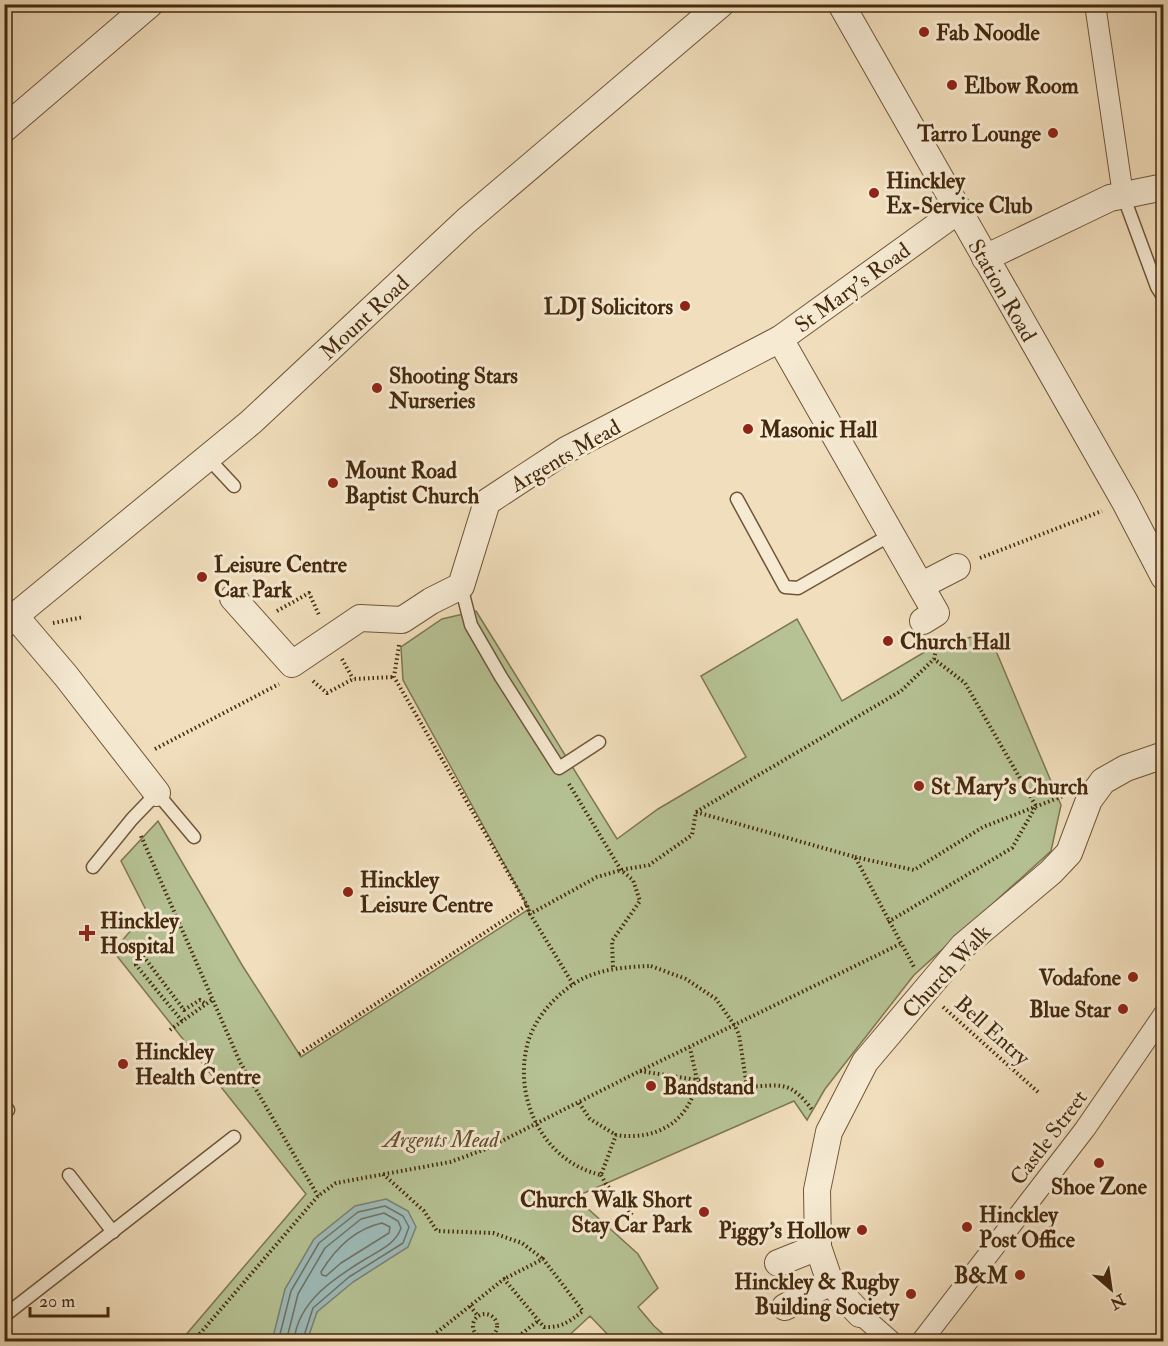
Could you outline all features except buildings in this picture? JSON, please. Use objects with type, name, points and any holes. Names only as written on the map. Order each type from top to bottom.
[{"type":"street","points":[[4,129],[150,4]]},
{"type":"street","name":"Mount Road","points":[[10,620],[251,422],[466,221],[721,4]]},
{"type":"street","name":"Station Road","points":[[841,4],[1125,502],[1154,535],[1164,577]]},
{"type":"street","points":[[1095,4],[1123,195]]},
{"type":"street","points":[[985,258],[1110,198],[1164,187]]},
{"type":"street","name":"St Mary's Road","points":[[923,621],[936,613],[922,585],[780,339],[959,210]]},
{"type":"street","name":"Argents Mead","points":[[461,586],[487,502],[566,450],[780,339]]},
{"type":"street","points":[[922,585],[957,567]]},
{"type":"street","points":[[233,598],[292,664],[360,618],[402,620],[431,601],[461,586]]},
{"type":"street","points":[[10,620],[133,761],[157,793]]},
{"type":"street","name":"Church Walk","points":[[860,1314],[830,1282],[818,1247],[817,1190],[829,1132],[865,1062],[963,946],[1051,872],[1069,853],[1089,800],[1104,781],[1125,768],[1164,756]]},
{"type":"street","name":"Castle Street","points":[[921,1341],[1085,1130],[1164,1014]]},
{"type":"street","points":[[778,1263],[818,1247]]},
{"type":"street","points":[[786,1306],[830,1282]]},
{"type":"street","points":[[860,1314],[892,1341]]},
{"type":"lane","points":[[1123,195],[1157,287],[1164,298]]},
{"type":"lane","points":[[207,457],[234,486]]},
{"type":"lane","points":[[737,499],[785,587],[792,589],[798,588],[892,534]]},
{"type":"lane","points":[[461,586],[471,625],[559,768],[599,742]]},
{"type":"lane","points":[[93,867],[132,819],[157,793],[194,837]]},
{"type":"lane","points":[[4,1106],[8,1110],[4,1112]]},
{"type":"lane","points":[[4,1316],[234,1137]]},
{"type":"lane","points":[[69,1175],[113,1232]]},
{"type":"path","points":[[957,567],[1125,502]]},
{"type":"path","points":[[402,620],[394,677],[527,905],[530,914],[573,984]]},
{"type":"path","points":[[530,914],[597,877],[649,865],[692,835],[696,812],[901,691],[934,659],[965,683],[1036,806]]},
{"type":"path","points":[[311,679],[327,693],[354,679],[394,677]]},
{"type":"path","points":[[133,761],[285,681]]},
{"type":"path","points":[[559,768],[621,870],[633,880],[640,901],[612,941],[613,968]]},
{"type":"path","points":[[696,812],[855,857],[915,870],[984,827],[1036,806]]},
{"type":"path","points":[[888,922],[1012,848],[1036,806]]},
{"type":"path","points":[[132,819],[240,1062],[318,1196]]},
{"type":"path","name":"Bell Entry","points":[[855,857],[900,944],[927,988],[948,1013],[1040,1094]]},
{"type":"path","points":[[299,1054],[527,905]]},
{"type":"path","points":[[189,1341],[199,1339],[318,1196],[336,1183],[450,1162],[486,1149],[900,944]]},
{"type":"path","points":[[182,1021],[136,965],[138,957],[144,957],[184,1010],[200,1000],[206,1004]]},
{"type":"path","points":[[632,1215],[601,1175],[588,1172],[569,1162],[551,1147],[531,1116],[526,1093],[525,1068],[528,1043],[537,1021],[552,1000],[573,984],[613,968],[651,966],[686,979],[716,999],[735,1026],[742,1050],[747,1087]]},
{"type":"path","points":[[170,1030],[213,999]]},
{"type":"path","points":[[579,1103],[590,1119],[616,1135],[633,1137],[661,1131],[683,1114],[694,1095],[697,1080],[690,1048]]},
{"type":"path","points":[[640,1071],[747,1087],[783,1085],[801,1094],[829,1132]]},
{"type":"path","points":[[601,1175],[616,1135]]},
{"type":"path","points":[[382,1174],[424,1211],[437,1231],[493,1233],[522,1243],[543,1259],[584,1311],[566,1324],[556,1328],[544,1327],[504,1279]]},
{"type":"path","points":[[435,1341],[430,1339],[504,1279],[543,1259]]},
{"type":"path","points":[[470,1306],[478,1316]]},
{"type":"path","points":[[487,1313],[496,1318],[498,1328],[493,1337],[484,1339],[475,1334],[473,1324],[478,1316],[487,1313]]},
{"type":"path","points":[[511,1341],[538,1321]]},
{"type":"path","points":[[493,1337],[497,1341]]},
{"type":"green space","name":"Argents Mead","points":[[476,611],[617,839],[658,809],[746,757],[701,676],[797,619],[842,701],[928,650],[988,632],[1061,805],[1051,851],[914,975],[825,1089],[807,1120],[794,1101],[575,1197],[638,1254],[658,1288],[638,1307],[671,1341],[614,1341],[590,1316],[563,1341],[188,1341],[184,1337],[306,1194],[113,951],[147,912],[121,861],[158,821],[242,965],[301,1057],[529,909],[403,680],[401,647],[442,619]]},
{"type":"water","points":[[386,1199],[408,1211],[416,1227],[408,1247],[353,1282],[317,1312],[307,1341],[272,1341],[285,1289],[314,1239],[355,1206]]},
{"type":"place","name":"Fab Noodle","points":[[924,32]]},
{"type":"place","name":"Elbow Room","points":[[952,85]]},
{"type":"place","name":"Tarro Lounge","points":[[1053,133]]},
{"type":"place","name":"Hinckley Ex-Service Club","points":[[874,193]]},
{"type":"place","name":"LDJ Solicitors","points":[[685,306]]},
{"type":"place","name":"Shooting Stars Nurseries","points":[[377,388]]},
{"type":"place","name":"Masonic Hall","points":[[748,429]]},
{"type":"place","name":"Mount Road Baptist Church","points":[[333,483]]},
{"type":"place","name":"Leisure Centre Car Park","points":[[202,577]]},
{"type":"place","name":"Church Hall","points":[[888,641]]},
{"type":"place","name":"St Mary's Church","points":[[919,786]]},
{"type":"place","name":"Hinckley Leisure Centre","points":[[348,892]]},
{"type":"place","name":"Hinckley Hospital","points":[[87,933]]},
{"type":"place","name":"Vodafone","points":[[1133,977]]},
{"type":"place","name":"Blue Star","points":[[1123,1009]]},
{"type":"place","name":"Hinckley Health Centre","points":[[123,1064]]},
{"type":"place","name":"Bandstand","points":[[651,1086]]},
{"type":"place","name":"Shoe Zone","points":[[1099,1163]]},
{"type":"place","name":"Church Walk Short Stay Car Park","points":[[704,1212]]},
{"type":"place","name":"Hinckley Post Office","points":[[967,1227]]},
{"type":"place","name":"Piggy's Hollow","points":[[862,1230]]},
{"type":"place","name":"B&M","points":[[1020,1275]]},
{"type":"place","name":"Hinckley & Rugby Building Society","points":[[911,1294]]}]
